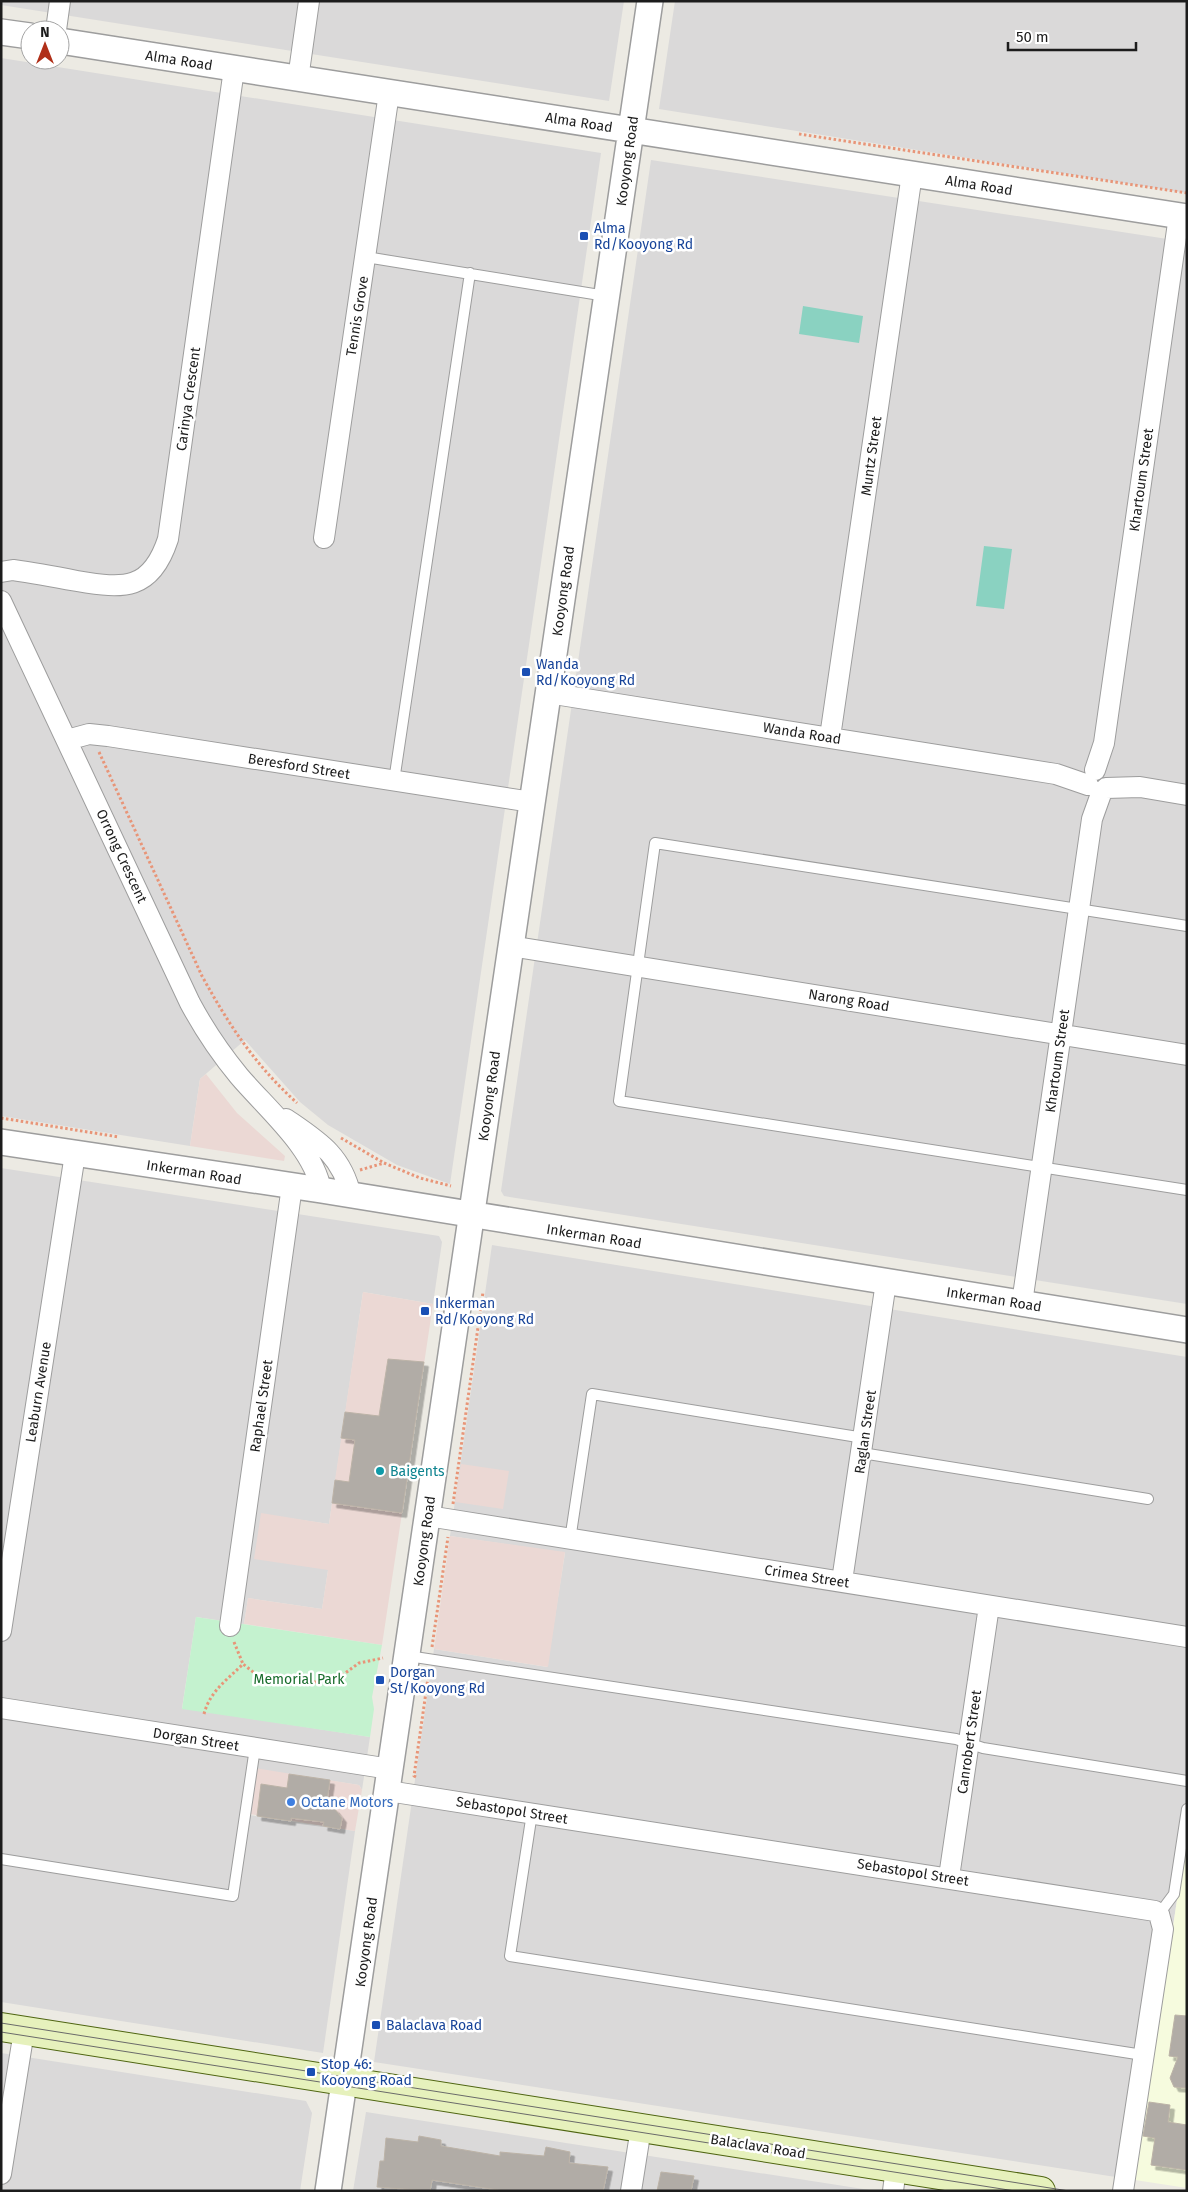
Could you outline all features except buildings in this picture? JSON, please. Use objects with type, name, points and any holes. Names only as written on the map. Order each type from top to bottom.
[{"type":"main road","name":"Balaclava Road","points":[[12,2029],[641,2128],[895,2179],[1041,2191]]},
{"type":"street","points":[[57,20],[60,1]]},
{"type":"street","points":[[298,79],[309,1]]},
{"type":"street","name":"Kooyong Road","points":[[328,2191],[650,1]]},
{"type":"street","points":[[1,32],[20,35]]},
{"type":"street","name":"Alma Road","points":[[70,43],[912,174],[1184,209]]},
{"type":"street","name":"Carinya Crescent","points":[[1,572],[13,570],[98,584],[124,586],[147,575],[164,553],[168,539],[234,68]]},
{"type":"street","name":"Tennis Grove","points":[[324,538],[389,93]]},
{"type":"street","name":"Muntz Street","points":[[830,737],[912,174]]},
{"type":"street","name":"Khartoum Street","points":[[1022,1303],[1092,818],[1184,209]]},
{"type":"street","name":"Orrong Crescent","points":[[1,601],[190,1003],[218,1050],[312,1163],[319,1178],[321,1190]]},
{"type":"street","name":"Wanda Road","points":[[548,693],[1187,795]]},
{"type":"street","name":"Beresford Street","points":[[67,740],[89,734],[532,802]]},
{"type":"street","name":"Narong Road","points":[[510,946],[1187,1055]]},
{"type":"street","name":"Orrong Crescent","points":[[260,1100],[328,1150],[343,1170],[351,1196]]},
{"type":"street","name":"Inkerman Road","points":[[1,1142],[321,1190],[471,1216],[1187,1330]]},
{"type":"street","name":"Leaburn Avenue","points":[[1,1630],[75,1154]]},
{"type":"street","name":"Raphael Street","points":[[230,1626],[292,1186]]},
{"type":"street","name":"Raglan Street","points":[[842,1581],[886,1282]]},
{"type":"street","name":"Crimea Street","points":[[428,1516],[1187,1637]]},
{"type":"street","name":"Canrobert Street","points":[[949,1877],[989,1606]]},
{"type":"street","name":"Dorgan Street","points":[[1,1708],[255,1748],[389,1780]]},
{"type":"street","name":"Sebastopol Street","points":[[389,1780],[532,1813],[1149,1909],[1159,1914]]},
{"type":"street","points":[[1123,2191],[1162,1929],[1159,1914]]},
{"type":"street","points":[[1,2174],[12,2029]]},
{"type":"street","points":[[631,2191],[641,2128]]},
{"type":"lane","points":[[366,257],[606,296]]},
{"type":"lane","points":[[394,781],[470,273]]},
{"type":"lane","points":[[1187,926],[655,843],[620,1101],[1187,1190]]},
{"type":"lane","points":[[570,1540],[592,1394],[1148,1499]]},
{"type":"lane","points":[[408,1656],[956,1739],[983,1748],[1187,1780]]},
{"type":"lane","points":[[1,1859],[233,1896],[255,1748]]},
{"type":"lane","points":[[1159,1914],[1174,1894],[1187,1809]]},
{"type":"lane","points":[[532,1813],[510,1956],[1143,2055]]},
{"type":"path","points":[[794,133],[1184,209]]},
{"type":"path","points":[[89,734],[202,976],[224,1016],[244,1046],[279,1087],[303,1109]]},
{"type":"path","points":[[1,1118],[121,1137]]},
{"type":"path","points":[[337,1135],[384,1163],[420,1178],[451,1186]]},
{"type":"path","points":[[343,1170],[358,1171],[384,1163]]},
{"type":"path","points":[[230,1626],[237,1654],[243,1664],[258,1675],[277,1682],[328,1682],[337,1679],[359,1663],[383,1658]]},
{"type":"path","points":[[204,1714],[207,1704],[218,1687],[243,1664]]},
{"type":"shaded area","points":[[1,1],[624,1],[609,101],[1,5]]},
{"type":"shaded area","points":[[675,1],[1187,1],[1187,193],[659,109]]},
{"type":"shaded area","points":[[1,58],[20,61],[20,70],[70,69],[601,153],[450,1184],[397,1165],[328,1125],[300,1102],[245,1040],[200,1079],[190,1146],[1,1116]]},
{"type":"shaded area","points":[[651,160],[1187,242],[1187,1304],[504,1196],[501,1191]]},
{"type":"shaded area","points":[[803,306],[863,316],[859,343],[799,334]]},
{"type":"shaded area","points":[[984,546],[1012,549],[1004,609],[976,606]]},
{"type":"shaded area","points":[[206,1074],[237,1113],[285,1156],[284,1161],[190,1146],[200,1079]]},
{"type":"shaded area","points":[[1,1168],[439,1236],[442,1242],[433,1304],[363,1292],[329,1524],[261,1514],[328,1570],[322,1609],[248,1598],[244,1624],[196,1617],[182,1708],[370,1737],[362,1790],[359,1785],[256,1769],[249,1815],[355,1831],[323,2053],[1,2002]]},
{"type":"shaded area","points":[[492,1245],[1187,1357],[1187,1833],[1135,2180],[374,2062],[434,1649],[547,1667],[565,1553],[450,1536]]},
{"type":"shaded area","points":[[363,1292],[433,1304],[405,1491],[335,1480]]},
{"type":"shaded area","points":[[461,1464],[509,1471],[503,1509],[455,1502]]},
{"type":"shaded area","points":[[332,1503],[402,1513],[382,1645],[244,1624],[248,1598],[322,1609],[328,1570],[254,1559],[261,1513],[329,1524]]},
{"type":"shaded area","points":[[450,1536],[565,1552],[548,1667],[434,1649]]},
{"type":"shaded area","points":[[255,1768],[359,1785],[362,1790],[355,1831],[249,1814]]},
{"type":"shaded area","points":[[1187,1833],[1187,2188],[1135,2180]]},
{"type":"shaded area","points":[[1,2053],[306,2101],[312,2113],[300,2191],[1,2191]]},
{"type":"shaded area","points":[[366,2112],[876,2191],[353,2191]]},
{"type":"green space","name":"Memorial Park","points":[[196,1617],[382,1645],[372,1697],[374,1709],[370,1737],[182,1709]]},
{"type":"tram line","points":[[1,2023],[1069,2191]]},
{"type":"tram line","points":[[1,2032],[1015,2191]]},
{"type":"place","name":"Alma Rd/Kooyong Rd","points":[[584,236]]},
{"type":"place","name":"Wanda Rd/Kooyong Rd","points":[[526,672]]},
{"type":"place","name":"Inkerman Rd/Kooyong Rd","points":[[425,1311]]},
{"type":"place","name":"Baigents","points":[[380,1471]]},
{"type":"place","name":"Dorgan St/Kooyong Rd","points":[[380,1680]]},
{"type":"place","name":"Octane Motors","points":[[291,1802]]},
{"type":"place","name":"Balaclava Road","points":[[376,2025]]},
{"type":"place","name":"Stop 46: Kooyong Road","points":[[311,2072]]}]
